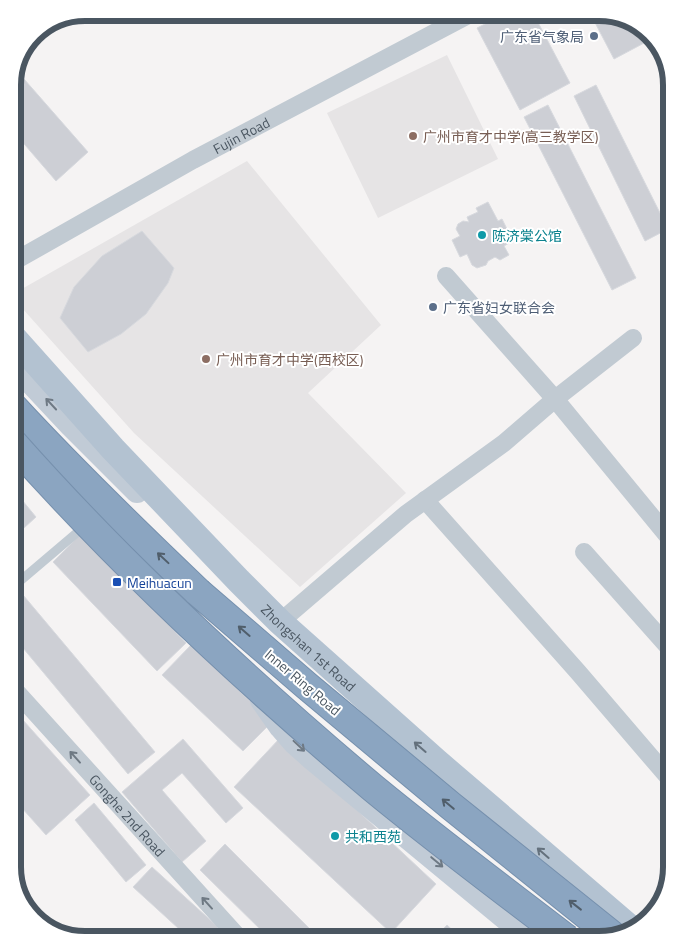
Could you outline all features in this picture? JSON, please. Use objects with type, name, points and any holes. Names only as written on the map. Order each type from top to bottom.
[{"type":"highway","name":"Inner Ring Road","points":[[21,416],[102,499],[198,592],[451,806],[606,930]]},
{"type":"highway","points":[[21,452],[77,513],[147,584],[300,725],[374,789],[555,931]]},
{"type":"highway","points":[[465,861],[540,931]]},
{"type":"main road","name":"Zhongshan 1st Road","points":[[21,346],[113,449],[280,622],[436,761],[626,925]]},
{"type":"main road","points":[[21,441],[94,518],[182,606],[244,663],[561,931]]},
{"type":"street","name":"Fujin Road","points":[[21,257],[193,160],[457,21]]},
{"type":"street","points":[[446,276],[555,399],[663,529]]},
{"type":"street","points":[[280,622],[406,514],[504,443],[555,399],[633,338]]},
{"type":"street","points":[[21,372],[83,438],[157,511],[192,543],[239,581]]},
{"type":"street","points":[[425,500],[578,672],[663,771]]},
{"type":"street","points":[[584,552],[663,640]]},
{"type":"street","points":[[244,663],[260,696],[281,727],[294,742],[520,931]]},
{"type":"street","name":"Gonghe 2nd Road","points":[[21,699],[233,931]]},
{"type":"street","points":[[536,911],[548,931]]},
{"type":"lane","points":[[21,580],[94,518]]},
{"type":"shaded area","name":"广州市育才中学(高三教学区)","points":[[447,55],[498,159],[378,218],[327,113]]},
{"type":"shaded area","name":"广州市育才中学(西校区)","points":[[247,161],[381,325],[308,393],[406,493],[300,587],[134,433],[21,307],[21,289]]},
{"type":"building","points":[[491,21],[537,21],[570,83],[520,110],[477,28]]},
{"type":"building","points":[[594,21],[611,22],[619,25],[631,30],[646,42],[614,59]]},
{"type":"building","points":[[22,76],[88,152],[56,181],[21,140]]},
{"type":"building","points":[[596,85],[663,219],[663,232],[645,241],[574,96]]},
{"type":"building","points":[[548,105],[636,278],[612,290],[524,117]]},
{"type":"building","name":"陈济棠公馆","points":[[488,202],[498,221],[502,219],[508,231],[504,233],[509,243],[504,246],[509,255],[500,260],[495,257],[488,261],[486,265],[477,268],[472,265],[467,254],[460,257],[452,240],[460,236],[456,229],[458,224],[463,221],[469,222],[467,217],[478,212],[476,208]]},
{"type":"building","points":[[142,231],[174,268],[168,283],[146,314],[121,334],[88,352],[60,318],[74,287],[102,256]]},
{"type":"building","points":[[21,499],[36,517],[21,531]]},
{"type":"building","points":[[82,533],[186,643],[157,671],[53,562]]},
{"type":"building","points":[[21,593],[155,752],[128,774],[21,646]]},
{"type":"building","points":[[191,645],[272,722],[243,751],[162,675]]},
{"type":"building","points":[[21,718],[90,795],[46,835],[21,807]]},
{"type":"building","name":"共和西苑","points":[[280,738],[436,884],[393,931],[389,931],[234,787]]},
{"type":"building","points":[[183,739],[243,808],[226,823],[182,773],[162,790],[206,841],[182,862],[122,792]]},
{"type":"building","points":[[94,803],[146,865],[126,882],[75,820]]},
{"type":"building","points":[[225,844],[311,930],[262,931],[200,870]]},
{"type":"building","points":[[152,867],[218,927],[214,931],[181,931],[133,887]]},
{"type":"building","points":[[447,925],[453,931],[441,931]]},
{"type":"place","name":"广东省气象局","points":[[594,36]]},
{"type":"place","name":"广州市育才中学(高三教学区)","points":[[413,136]]},
{"type":"place","name":"陈济棠公馆","points":[[482,235]]},
{"type":"place","name":"广东省妇女联合会","points":[[433,307]]},
{"type":"place","name":"广州市育才中学(西校区)","points":[[206,359]]},
{"type":"place","name":"Meihuacun","points":[[117,582]]},
{"type":"place","name":"共和西苑","points":[[335,836]]}]
